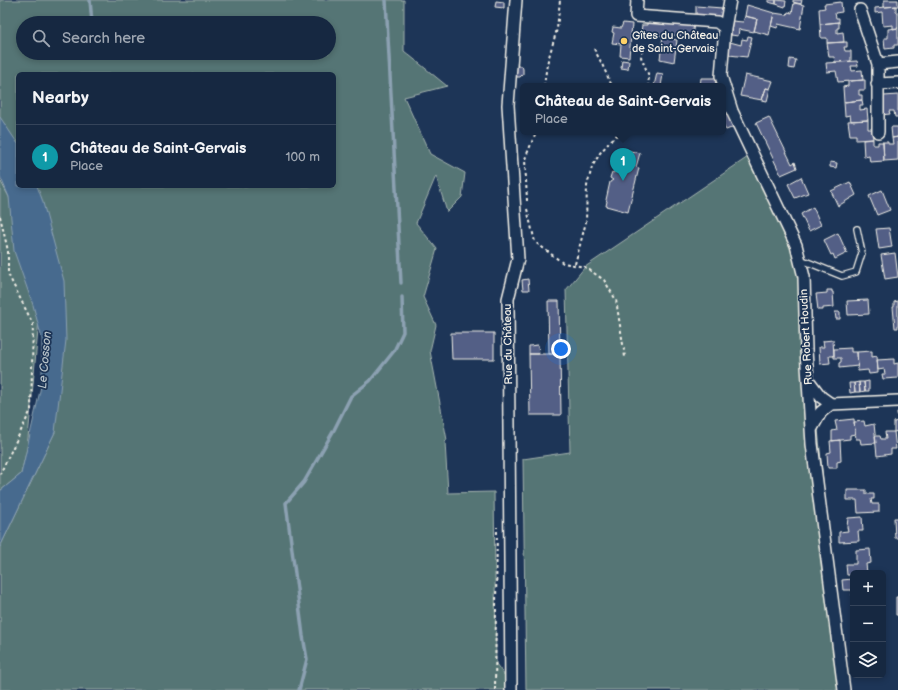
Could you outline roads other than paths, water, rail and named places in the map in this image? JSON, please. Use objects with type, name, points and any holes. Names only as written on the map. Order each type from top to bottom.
[{"type":"street","name":"Rue du Château","points":[[511,690],[508,300],[518,260],[508,105],[516,0]]},
{"type":"street","points":[[637,0],[636,16],[717,22],[725,28]]},
{"type":"street","name":"Rue Robert Houdin","points":[[723,83],[721,76],[725,28],[730,0]]},
{"type":"street","points":[[860,10],[878,64],[878,132]]},
{"type":"street","points":[[878,64],[898,62]]},
{"type":"street","points":[[877,84],[898,83]]},
{"type":"street","name":"Rue Robert Houdin","points":[[726,92],[732,111],[796,245],[804,277],[808,380],[813,451],[844,690]]},
{"type":"street","points":[[808,380],[821,397],[831,404]]},
{"type":"street","points":[[812,428],[821,412],[831,404],[898,401]]},
{"type":"lane","points":[[799,259],[842,276],[856,272],[862,253],[856,229]]},
{"type":"water","name":"Le Cosson","points":[[0,117],[16,141],[16,188],[38,188],[42,199],[64,281],[66,340],[55,432],[0,547],[0,491],[21,474],[42,382],[42,339],[33,305],[14,251],[9,197],[0,176]]},
{"type":"waterway","points":[[90,0],[91,16]]},
{"type":"waterway","points":[[386,0],[401,283]]},
{"type":"waterway","points":[[299,690],[307,659],[286,503],[304,482],[334,430],[351,396],[370,381],[394,351],[403,332],[402,297]]},
{"type":"place","name":"Gîtes du Château de Saint-Gervais","points":[[624,41]]},
{"type":"place","name":"Château de Saint-Gervais","points":[[623,181]]}]
